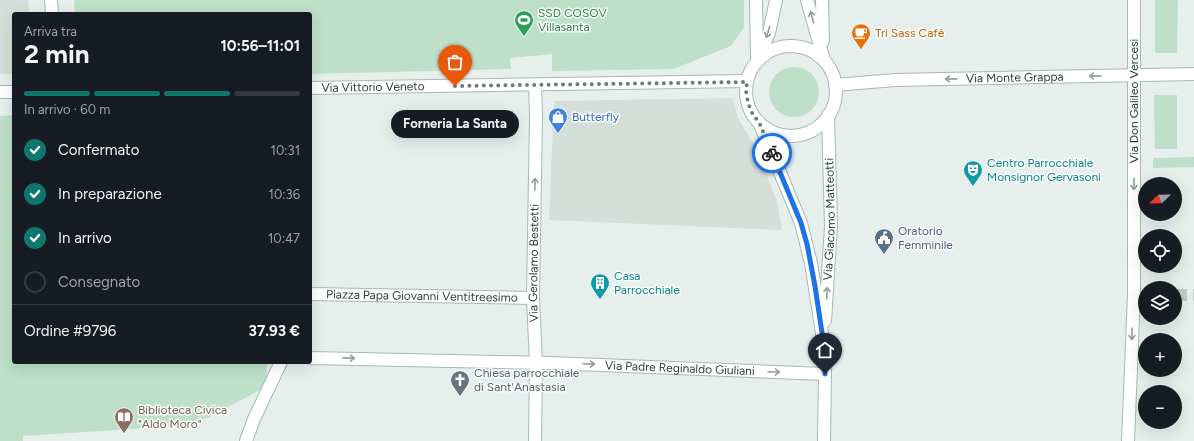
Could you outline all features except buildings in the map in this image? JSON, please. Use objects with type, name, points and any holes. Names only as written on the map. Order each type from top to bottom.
[{"type":"street","points":[[51,0],[52,12]]},
{"type":"street","points":[[756,0],[757,62]]},
{"type":"street","points":[[757,62],[769,33],[776,0]]},
{"type":"street","points":[[807,0],[824,60],[832,74],[835,85],[834,103],[824,121],[815,129],[798,135],[776,133],[764,127],[753,115],[748,103],[746,91],[751,70],[757,62],[764,55],[773,50],[791,46],[809,50],[824,60]]},
{"type":"street","points":[[822,0],[824,60]]},
{"type":"street","name":"Via Don Galileo Vercesi","points":[[1134,0],[1134,75],[1139,281]]},
{"type":"street","name":"Via Monte Grappa","points":[[835,85],[914,80],[1194,74]]},
{"type":"street","name":"Via Vittorio Veneto","points":[[312,88],[747,82]]},
{"type":"street","name":"Via Gerolamo Bestetti","points":[[535,84],[536,115],[533,298],[536,363],[535,441]]},
{"type":"street","points":[[0,92],[12,92]]},
{"type":"street","name":"Via Giacomo Matteotti","points":[[824,441],[824,346],[831,226],[828,115]]},
{"type":"street","name":"Via Giacomo Matteotti","points":[[759,122],[801,223],[807,244],[815,286],[824,346]]},
{"type":"street","name":"Piazza Papa Giovanni Ventitreesimo","points":[[312,294],[533,298]]},
{"type":"street","name":"Via Don Galileo Vercesi","points":[[1128,441],[1138,308]]},
{"type":"street","points":[[312,358],[536,363]]},
{"type":"street","name":"Via Padre Reginaldo Giuliani","points":[[536,363],[825,374]]},
{"type":"street","points":[[246,441],[254,419],[280,364]]},
{"type":"shaded area","points":[[0,0],[28,0],[29,12],[12,12],[12,74],[0,74]]},
{"type":"shaded area","points":[[733,98],[738,118],[754,145],[777,201],[782,230],[549,220],[554,101]]},
{"type":"green space","name":"SSD COSOV Villasanta","points":[[74,0],[744,0],[744,27],[731,46],[673,69],[552,71],[552,54],[510,58],[511,69],[312,74],[312,12],[75,12]]},
{"type":"green space","points":[[1155,0],[1178,0],[1177,53],[1155,53]]},
{"type":"green space","points":[[794,67],[804,69],[812,74],[817,82],[819,92],[817,102],[812,110],[804,115],[794,117],[784,115],[776,110],[771,102],[769,92],[771,82],[776,74],[784,69]]},
{"type":"green space","points":[[1154,95],[1177,95],[1177,149],[1155,149]]},
{"type":"green space","points":[[12,115],[12,364],[267,364],[266,387],[194,425],[23,436],[23,441],[0,441],[0,116]]},
{"type":"green space","points":[[1194,157],[1194,167],[1153,168],[1153,158]]},
{"type":"tunnel","points":[[1182,295],[1194,295]]},
{"type":"way so far","points":[[455,86],[747,82],[746,96],[748,103],[753,115],[759,122],[772,153]]},
{"type":"place","name":"SSD COSOV Villasanta","points":[[524,37]]},
{"type":"place","name":"Tri Sass Cafè","points":[[861,50]]},
{"type":"place","name":"Forneria La Santa","points":[[455,86]]},
{"type":"place","name":"Butterfly","points":[[558,134]]},
{"type":"place","name":"Centro Parrocchiale Monsignor Gervasoni","points":[[973,187]]},
{"type":"place","name":"Oratorio Femminile","points":[[884,255]]},
{"type":"place","name":"Casa Parrocchiale","points":[[600,300]]},
{"type":"place","name":"Chiesa parrocchiale di Sant'Anastasia","points":[[460,397]]},
{"type":"place","name":"Biblioteca Civica \"Aldo Moro\"","points":[[124,434]]},
{"type":"route","points":[[772,153],[801,223],[807,244],[824,346],[825,374]]}]
